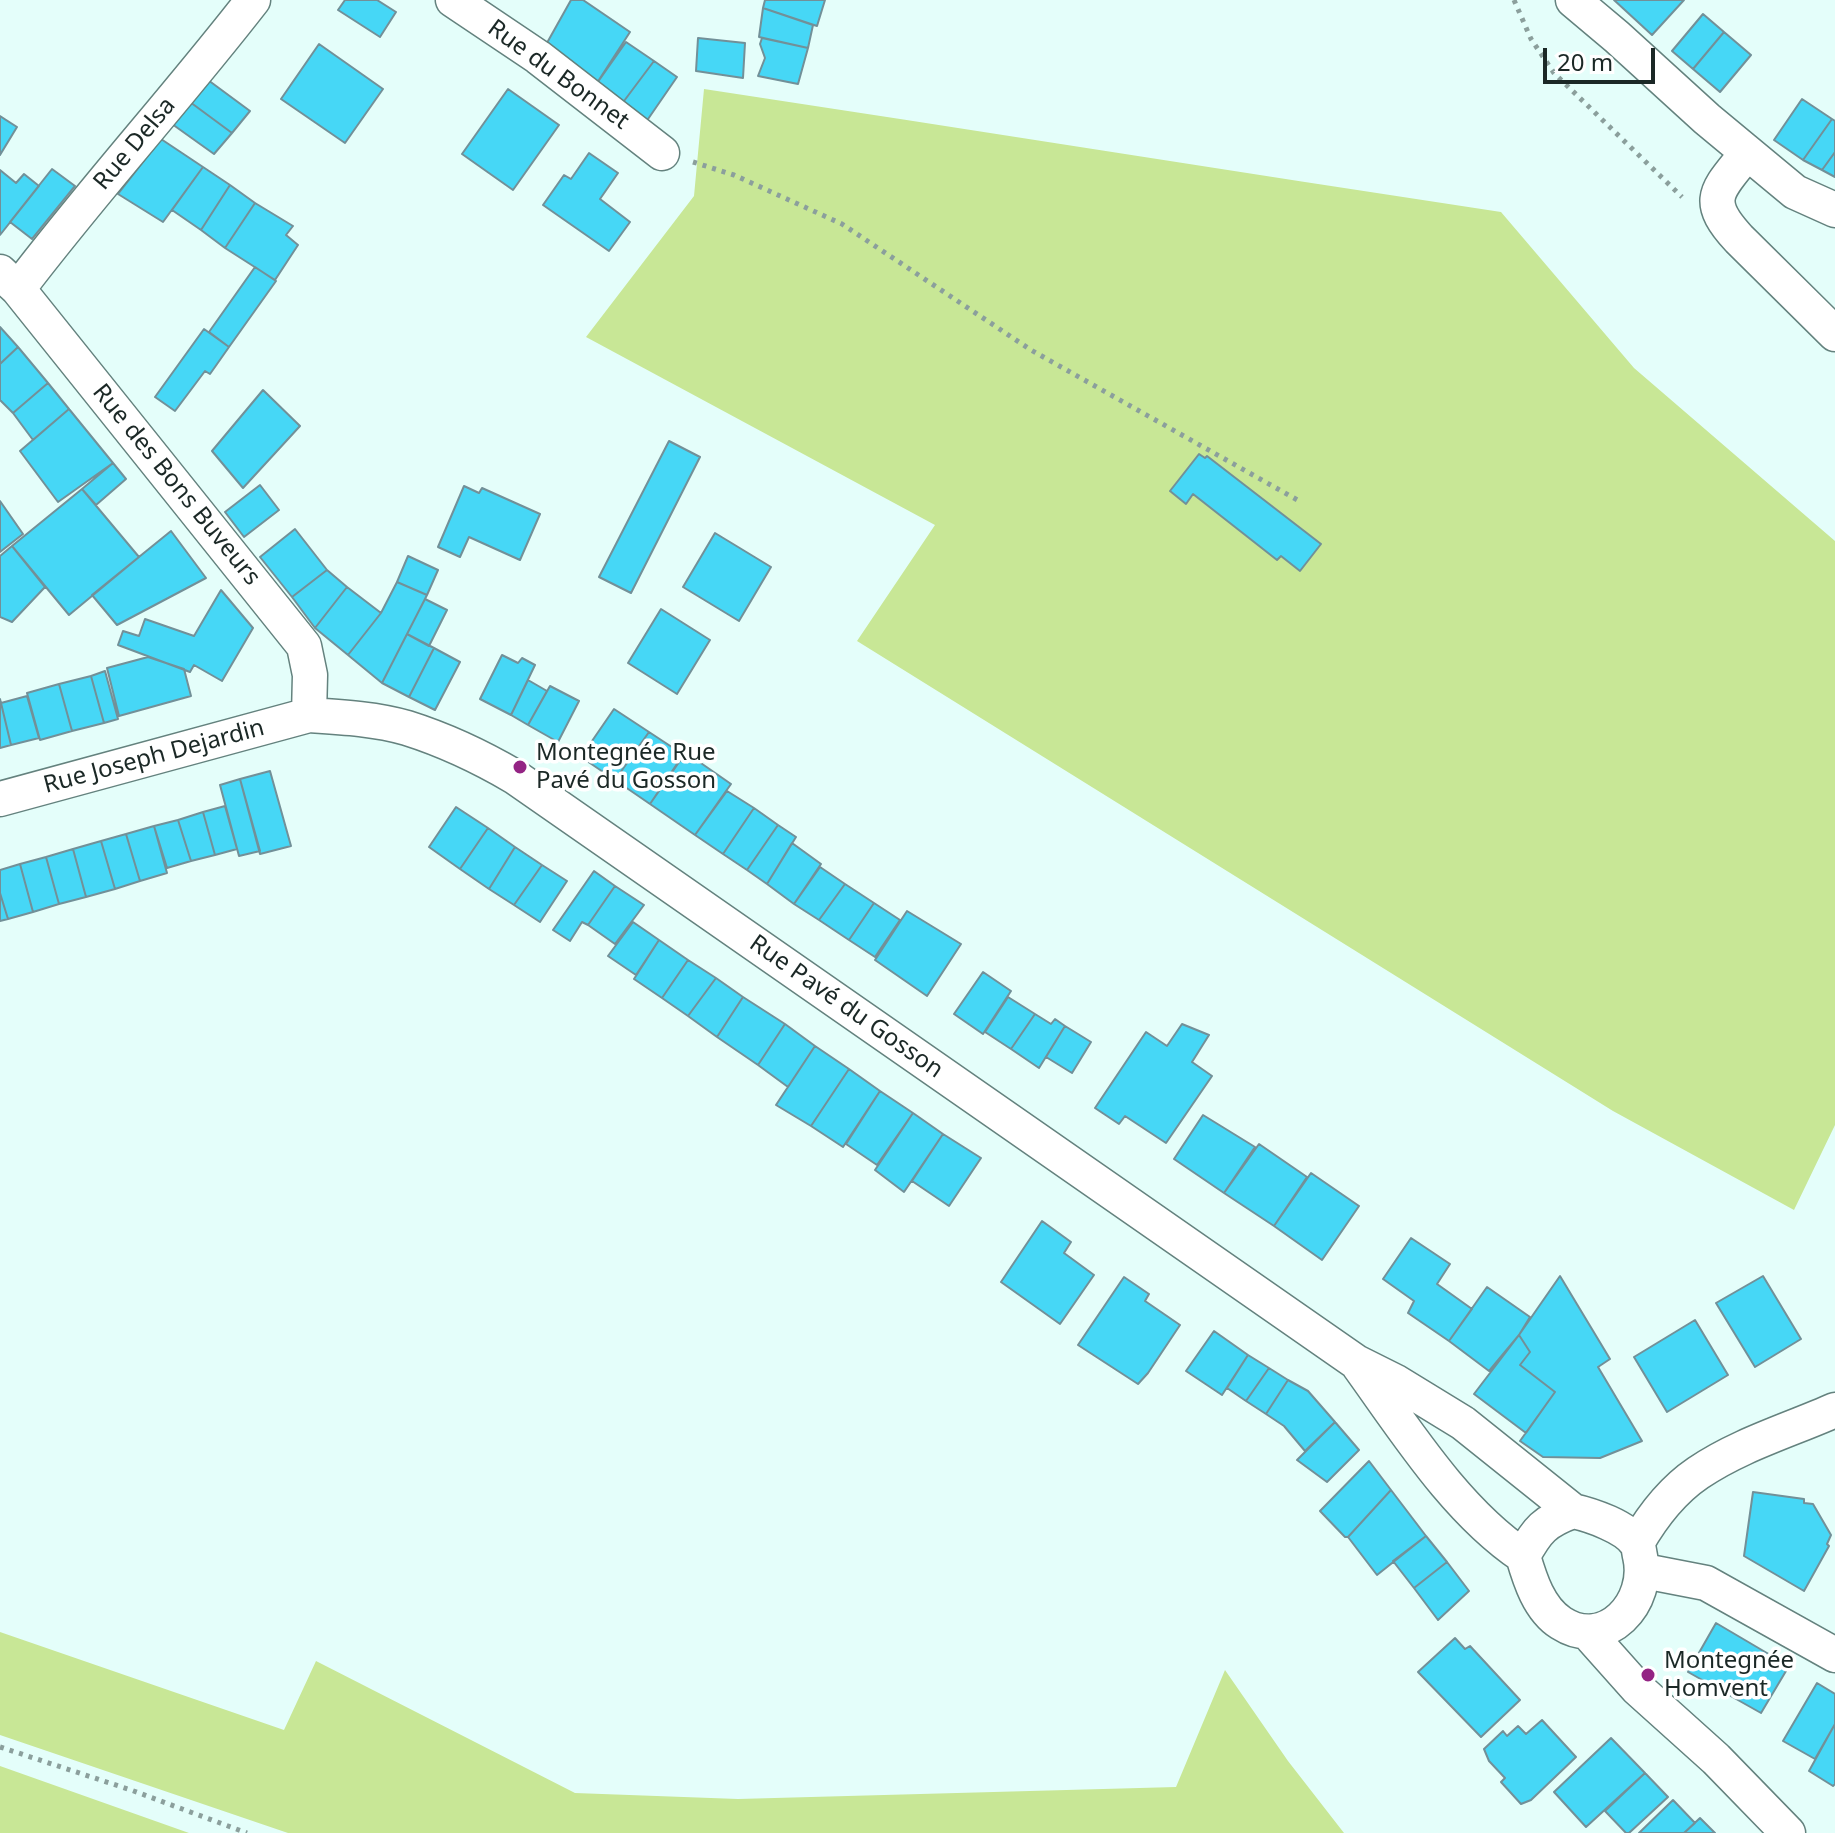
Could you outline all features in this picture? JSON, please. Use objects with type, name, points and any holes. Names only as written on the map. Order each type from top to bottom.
[{"type":"street","name":"Rue Delsa","points":[[9,280],[63,229],[253,0]]},
{"type":"street","name":"Rue du Bonnet","points":[[453,0],[538,57],[662,153]]},
{"type":"street","points":[[1573,0],[1795,192],[1835,210]]},
{"type":"street","points":[[1747,153],[1717,195],[1718,209],[1739,239],[1835,334]]},
{"type":"street","name":"Rue des Bons Buveurs","points":[[9,280],[304,646],[310,675],[309,715]]},
{"type":"street","name":"Rue Joseph Dejardin","points":[[0,799],[309,715]]},
{"type":"street","name":"Rue Pavé du Gosson","points":[[309,715],[406,727],[481,757],[515,777],[1356,1362],[1396,1382],[1463,1423],[1573,1511]]},
{"type":"street","name":"Rue Pavé du Gosson","points":[[1356,1362],[1431,1465],[1497,1538],[1523,1556]]},
{"type":"street","points":[[1835,1410],[1733,1454],[1697,1474],[1653,1517],[1640,1557],[1635,1603],[1616,1623],[1588,1633],[1559,1622],[1546,1609],[1530,1582],[1523,1556],[1535,1533],[1554,1518],[1573,1511],[1608,1521],[1640,1557],[1706,1583],[1835,1655]]},
{"type":"street","points":[[1588,1633],[1637,1688],[1716,1759],[1788,1833]]},
{"type":"path","points":[[1514,0],[1531,39],[1554,73],[1696,209],[1705,212],[1718,209]]},
{"type":"path","points":[[662,153],[734,175],[842,224],[1031,350],[1301,502]]},
{"type":"path","points":[[0,1747],[131,1790],[247,1833]]},
{"type":"green space","points":[[704,89],[1501,212],[1634,368],[1835,541],[1835,1125],[1794,1210],[1613,1111],[857,641],[935,525],[586,337],[694,196]]},
{"type":"green space","points":[[0,1632],[284,1730],[316,1661],[575,1793],[738,1799],[1176,1787],[1225,1670],[1288,1761],[1344,1833],[288,1833],[0,1735]]},
{"type":"green space","points":[[0,1766],[189,1833],[0,1833]]},
{"type":"building","points":[[345,0],[377,0],[396,12],[380,37],[338,10]]},
{"type":"building","points":[[571,0],[583,0],[630,32],[595,86],[543,50]]},
{"type":"building","points":[[765,0],[825,0],[817,26],[763,8]]},
{"type":"building","points":[[1614,0],[1684,0],[1652,35]]},
{"type":"building","points":[[763,8],[813,25],[808,48],[759,37]]},
{"type":"building","points":[[1703,14],[1724,32],[1693,69],[1672,51]]},
{"type":"building","points":[[1724,32],[1751,55],[1720,92],[1693,69]]},
{"type":"building","points":[[698,38],[745,43],[743,78],[696,71]]},
{"type":"building","points":[[762,38],[808,48],[798,84],[758,76],[765,58],[760,44]]},
{"type":"building","points":[[626,42],[654,61],[621,105],[595,86]]},
{"type":"building","points":[[319,44],[383,89],[345,143],[281,99]]},
{"type":"building","points":[[654,61],[677,77],[646,122],[621,105]]},
{"type":"building","points":[[208,80],[250,111],[232,133],[190,102]]},
{"type":"building","points":[[508,89],[559,125],[513,190],[462,154]]},
{"type":"building","points":[[1802,99],[1832,119],[1803,160],[1774,140]]},
{"type":"building","points":[[190,102],[232,133],[214,154],[172,124]]},
{"type":"building","points":[[0,116],[17,127],[0,155]]},
{"type":"building","points":[[1832,119],[1835,121],[1835,152],[1822,170],[1803,160]]},
{"type":"building","points":[[161,139],[203,167],[163,222],[118,194]]},
{"type":"building","points":[[1835,152],[1835,177],[1822,170]]},
{"type":"building","points":[[589,153],[618,173],[600,199],[630,222],[609,251],[543,205],[564,175],[571,179]]},
{"type":"building","points":[[203,167],[230,185],[201,230],[172,210]]},
{"type":"building","points":[[52,169],[75,186],[32,239],[10,222]]},
{"type":"building","points":[[0,170],[16,183],[24,174],[39,186],[0,235]]},
{"type":"building","points":[[230,185],[255,203],[225,248],[201,230]]},
{"type":"building","points":[[255,203],[293,226],[286,235],[298,245],[275,280],[225,248]]},
{"type":"building","points":[[255,267],[276,281],[229,347],[209,332]]},
{"type":"building","points":[[0,327],[18,347],[0,364]]},
{"type":"building","points":[[204,329],[229,347],[210,374],[205,371],[175,411],[155,397]]},
{"type":"building","points":[[18,347],[48,383],[13,413],[0,400],[0,364]]},
{"type":"building","points":[[48,383],[69,409],[33,440],[13,413]]},
{"type":"building","points":[[263,390],[300,426],[243,488],[212,451]]},
{"type":"building","points":[[69,409],[113,463],[58,502],[20,451]]},
{"type":"building","points":[[669,441],[700,457],[631,593],[599,577]]},
{"type":"building","points":[[1199,454],[1205,458],[1207,456],[1321,544],[1300,571],[1281,556],[1277,560],[1193,494],[1186,504],[1170,491]]},
{"type":"building","points":[[113,463],[126,479],[96,505],[82,489]]},
{"type":"building","points":[[260,485],[279,510],[244,537],[225,512]]},
{"type":"building","points":[[464,486],[479,493],[482,488],[540,514],[520,560],[469,537],[460,557],[438,547]]},
{"type":"building","points":[[82,489],[139,557],[69,615],[12,546]]},
{"type":"building","points":[[0,501],[23,534],[0,552]]},
{"type":"building","points":[[295,529],[327,570],[292,597],[260,557]]},
{"type":"building","points":[[171,531],[206,578],[117,625],[92,595]]},
{"type":"building","points":[[715,533],[771,567],[739,621],[683,587]]},
{"type":"building","points":[[12,546],[45,587],[12,622],[0,617],[0,556]]},
{"type":"building","points":[[408,556],[438,570],[427,595],[397,582]]},
{"type":"building","points":[[327,570],[347,587],[315,628],[292,597]]},
{"type":"building","points":[[397,582],[427,595],[382,683],[348,655],[381,613]]},
{"type":"building","points":[[347,587],[381,613],[348,655],[315,628]]},
{"type":"building","points":[[221,590],[253,628],[222,681],[194,665],[190,672],[118,645],[123,631],[139,636],[145,619],[194,636]]},
{"type":"building","points":[[425,599],[447,610],[429,646],[407,634]]},
{"type":"building","points":[[661,609],[710,640],[677,694],[628,663]]},
{"type":"building","points":[[407,634],[434,648],[409,697],[382,683]]},
{"type":"building","points":[[434,648],[460,662],[435,710],[409,697]]},
{"type":"building","points":[[502,655],[518,663],[522,658],[535,665],[511,715],[480,699]]},
{"type":"building","points":[[148,657],[184,669],[191,696],[119,716],[107,668]]},
{"type":"building","points":[[105,671],[118,719],[104,723],[91,676]]},
{"type":"building","points":[[91,676],[104,723],[72,731],[59,684]]},
{"type":"building","points":[[528,680],[547,691],[528,725],[511,715]]},
{"type":"building","points":[[59,684],[72,731],[40,740],[27,693]]},
{"type":"building","points":[[550,686],[579,701],[558,742],[528,725]]},
{"type":"building","points":[[27,696],[39,738],[11,745],[1,703]]},
{"type":"building","points":[[0,699],[11,745],[0,748]]},
{"type":"building","points":[[614,709],[649,732],[615,780],[581,757]]},
{"type":"building","points":[[649,732],[684,755],[650,804],[615,780]]},
{"type":"building","points":[[685,752],[731,784],[695,835],[650,804]]},
{"type":"building","points":[[270,771],[291,846],[260,854],[240,779]]},
{"type":"building","points":[[240,779],[260,851],[239,856],[220,785]]},
{"type":"building","points":[[727,791],[754,808],[723,854],[695,835]]},
{"type":"building","points":[[225,806],[237,849],[215,855],[203,812]]},
{"type":"building","points":[[456,807],[488,828],[460,869],[429,847]]},
{"type":"building","points":[[754,808],[778,825],[747,870],[723,854]]},
{"type":"building","points":[[203,812],[215,855],[191,861],[178,820]]},
{"type":"building","points":[[178,820],[191,861],[167,868],[154,826]]},
{"type":"building","points":[[778,825],[796,837],[767,884],[747,870]]},
{"type":"building","points":[[154,826],[167,873],[140,881],[126,834]]},
{"type":"building","points":[[488,828],[515,847],[489,889],[460,869]]},
{"type":"building","points":[[126,834],[140,881],[115,889],[101,841]]},
{"type":"building","points":[[101,841],[115,889],[86,897],[73,849]]},
{"type":"building","points":[[792,843],[821,864],[794,904],[767,884]]},
{"type":"building","points":[[515,847],[542,865],[514,905],[489,889]]},
{"type":"building","points":[[73,849],[86,897],[59,904],[46,857]]},
{"type":"building","points":[[46,857],[59,904],[33,912],[20,864]]},
{"type":"building","points":[[20,864],[33,912],[8,919],[0,893],[0,870]]},
{"type":"building","points":[[542,865],[567,881],[540,922],[514,905]]},
{"type":"building","points":[[820,867],[845,884],[819,920],[794,904]]},
{"type":"building","points":[[594,871],[615,886],[588,925],[582,922],[570,941],[553,930]]},
{"type":"building","points":[[845,884],[874,903],[849,940],[819,920]]},
{"type":"building","points":[[615,886],[644,905],[615,944],[588,925]]},
{"type":"building","points":[[0,893],[8,919],[0,921]]},
{"type":"building","points":[[874,903],[900,920],[875,957],[849,940]]},
{"type":"building","points":[[907,911],[961,944],[927,996],[875,960]]},
{"type":"building","points":[[633,922],[659,940],[636,975],[608,956]]},
{"type":"building","points":[[659,940],[688,960],[662,998],[634,979]]},
{"type":"building","points":[[688,960],[716,978],[688,1016],[662,998]]},
{"type":"building","points":[[983,972],[1011,991],[983,1034],[954,1014]]},
{"type":"building","points":[[716,978],[743,997],[717,1037],[688,1016]]},
{"type":"building","points":[[743,997],[785,1024],[758,1065],[717,1037]]},
{"type":"building","points":[[1008,997],[1035,1014],[1011,1049],[985,1032]]},
{"type":"building","points":[[1035,1014],[1051,1024],[1055,1019],[1065,1026],[1039,1068],[1011,1049]]},
{"type":"building","points":[[785,1024],[815,1046],[788,1087],[758,1065]]},
{"type":"building","points":[[1182,1024],[1209,1035],[1192,1062],[1212,1076],[1166,1143],[1125,1116],[1119,1124],[1095,1108],[1146,1032],[1167,1046]]},
{"type":"building","points":[[1065,1026],[1091,1042],[1072,1073],[1046,1057]]},
{"type":"building","points":[[815,1046],[849,1069],[811,1126],[776,1105]]},
{"type":"building","points":[[849,1069],[880,1091],[843,1147],[811,1126]]},
{"type":"building","points":[[880,1091],[913,1113],[877,1165],[846,1144]]},
{"type":"building","points":[[913,1113],[943,1134],[904,1192],[875,1170]]},
{"type":"building","points":[[1203,1115],[1255,1147],[1224,1193],[1174,1159]]},
{"type":"building","points":[[943,1134],[981,1158],[949,1206],[912,1181]]},
{"type":"building","points":[[1259,1144],[1307,1177],[1274,1226],[1224,1193]]},
{"type":"building","points":[[1311,1173],[1359,1206],[1322,1260],[1274,1226]]},
{"type":"building","points":[[1042,1221],[1071,1242],[1064,1253],[1094,1275],[1060,1324],[1001,1282]]},
{"type":"building","points":[[1411,1238],[1450,1264],[1437,1284],[1472,1309],[1449,1341],[1408,1313],[1414,1301],[1383,1279]]},
{"type":"building","points":[[1560,1276],[1610,1359],[1598,1367],[1642,1441],[1600,1458],[1543,1457],[1520,1441],[1555,1392],[1520,1365],[1530,1352],[1519,1335]]},
{"type":"building","points":[[1763,1276],[1801,1339],[1755,1367],[1716,1303]]},
{"type":"building","points":[[1124,1277],[1149,1294],[1145,1301],[1180,1325],[1138,1384],[1078,1345]]},
{"type":"building","points":[[1487,1287],[1530,1317],[1489,1371],[1449,1341]]},
{"type":"building","points":[[1695,1320],[1728,1375],[1667,1412],[1634,1357]]},
{"type":"building","points":[[1214,1331],[1248,1355],[1222,1395],[1186,1371]]},
{"type":"building","points":[[1519,1335],[1530,1352],[1520,1365],[1555,1392],[1526,1433],[1474,1394]]},
{"type":"building","points":[[1248,1355],[1269,1368],[1246,1401],[1227,1388]]},
{"type":"building","points":[[1269,1368],[1288,1380],[1266,1414],[1246,1401]]},
{"type":"building","points":[[1288,1380],[1308,1391],[1335,1422],[1305,1451],[1284,1426],[1266,1414]]},
{"type":"building","points":[[1335,1422],[1359,1450],[1327,1482],[1297,1460]]},
{"type":"building","points":[[1369,1461],[1391,1490],[1345,1537],[1320,1511]]},
{"type":"building","points":[[1391,1490],[1426,1536],[1377,1575],[1348,1537]]},
{"type":"building","points":[[1753,1492],[1804,1499],[1804,1503],[1813,1504],[1831,1535],[1829,1546],[1804,1591],[1744,1556]]},
{"type":"building","points":[[1426,1536],[1447,1562],[1414,1588],[1393,1561]]},
{"type":"building","points":[[1447,1562],[1469,1591],[1438,1620],[1414,1588]]},
{"type":"building","points":[[1716,1623],[1789,1666],[1761,1713],[1688,1672]]},
{"type":"building","points":[[1455,1638],[1465,1649],[1470,1646],[1520,1700],[1481,1737],[1418,1672]]},
{"type":"building","points":[[1817,1683],[1835,1694],[1835,1724],[1815,1759],[1783,1741]]},
{"type":"building","points":[[1542,1720],[1576,1757],[1531,1800],[1521,1804],[1501,1782],[1505,1778],[1489,1761],[1484,1749],[1503,1731],[1507,1736],[1518,1726],[1526,1734]]},
{"type":"building","points":[[1835,1724],[1835,1784],[1833,1786],[1809,1771]]},
{"type":"building","points":[[1611,1738],[1645,1773],[1586,1827],[1554,1792]]},
{"type":"building","points":[[1645,1773],[1668,1797],[1626,1833],[1605,1811]]},
{"type":"building","points":[[1673,1800],[1695,1823],[1684,1833],[1639,1833]]},
{"type":"building","points":[[1700,1818],[1715,1833],[1684,1833]]},
{"type":"place","name":"Montegnée Rue Pavé du Gosson","points":[[520,767]]},
{"type":"place","name":"Montegnée Homvent","points":[[1648,1675]]}]
